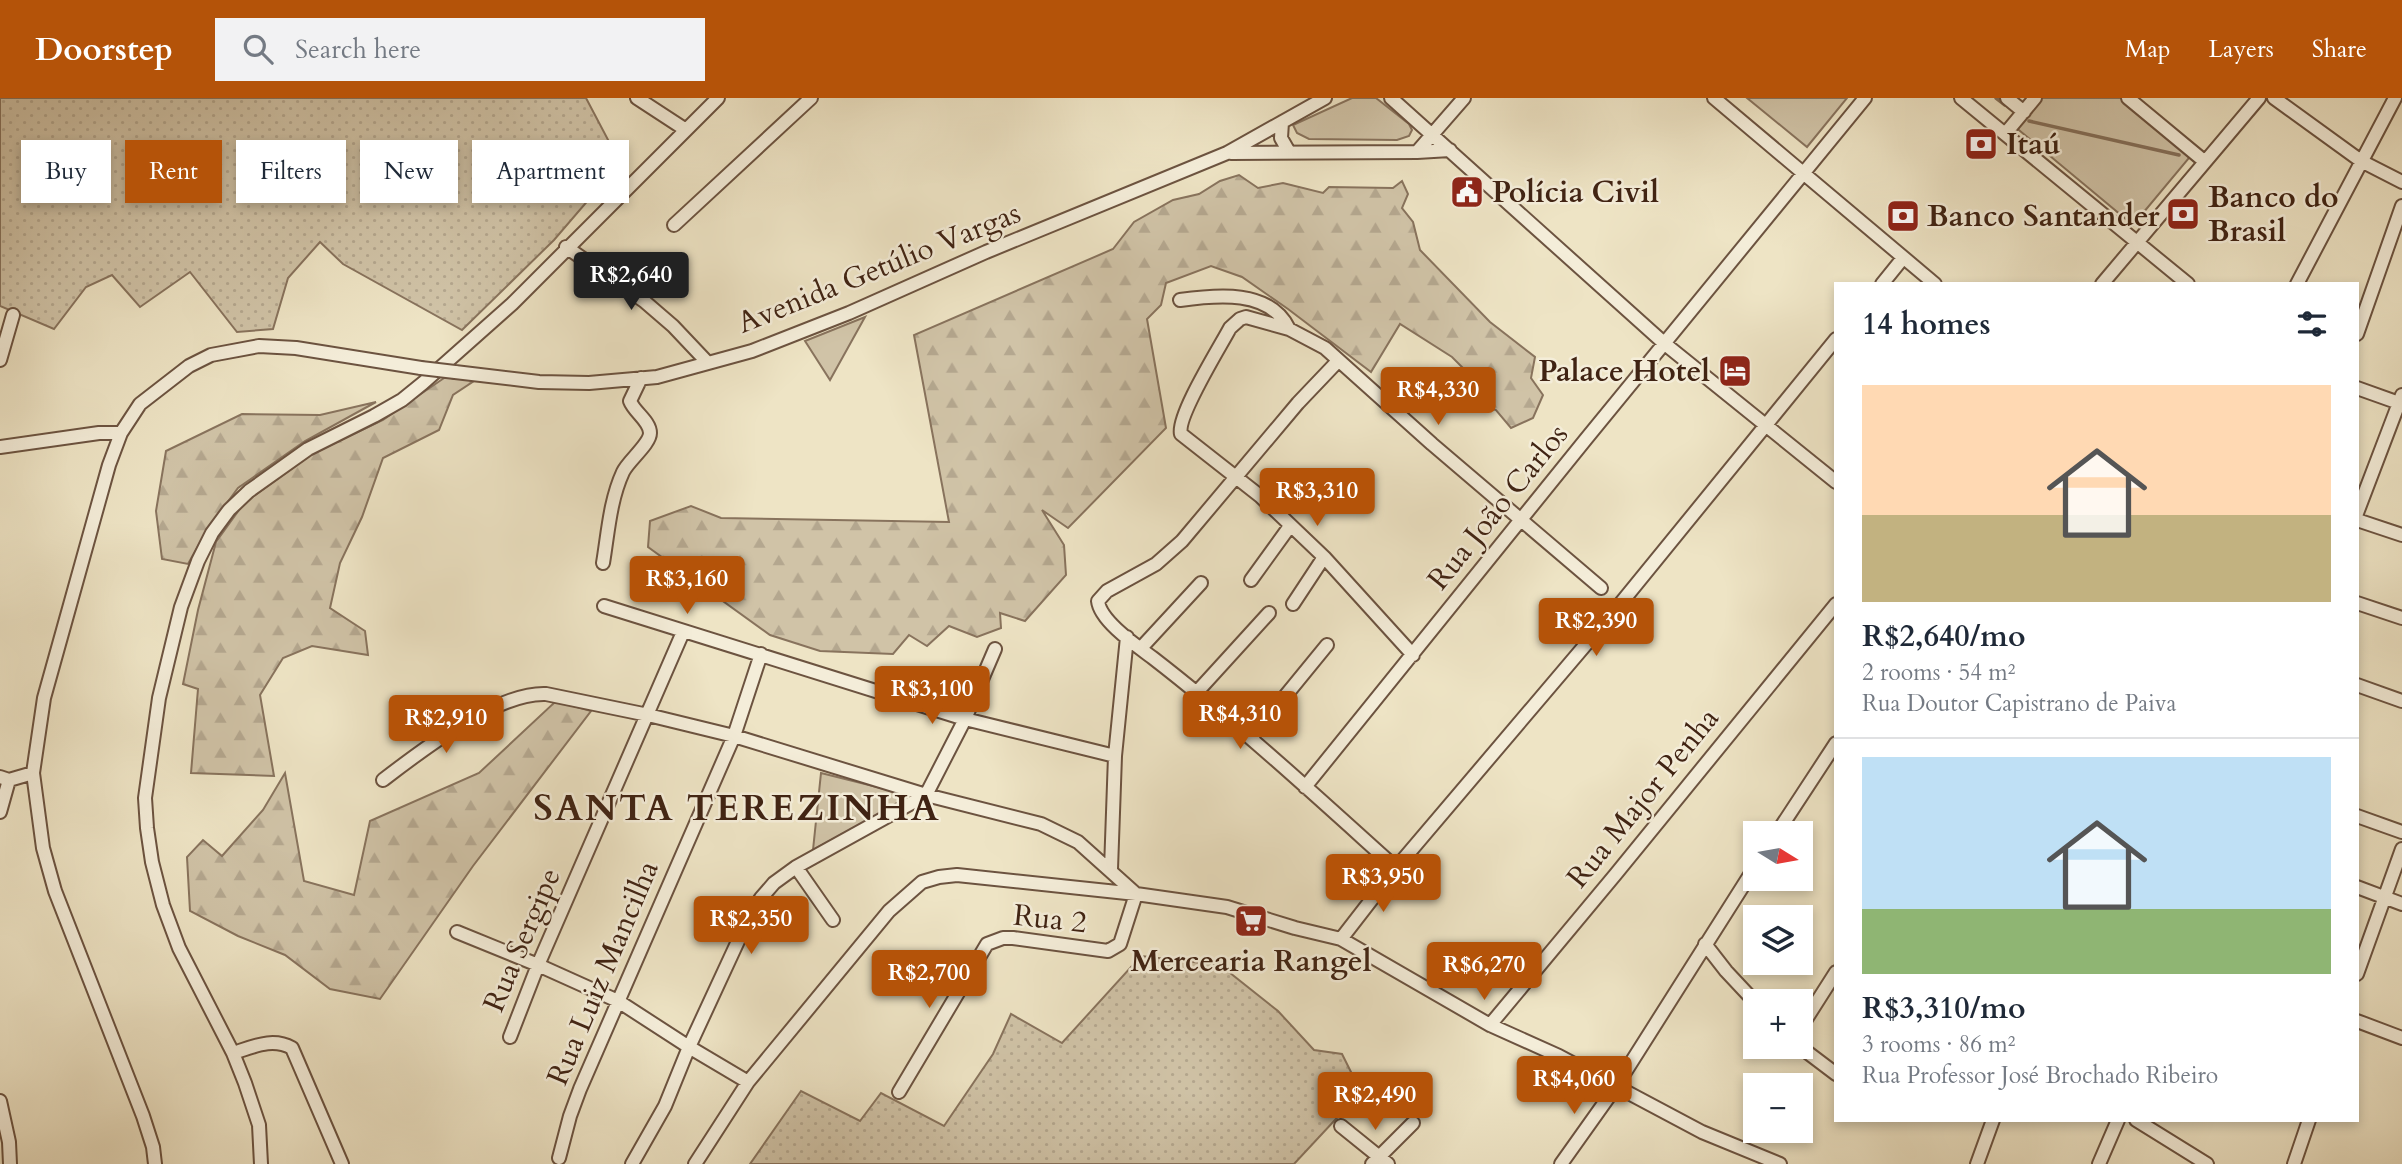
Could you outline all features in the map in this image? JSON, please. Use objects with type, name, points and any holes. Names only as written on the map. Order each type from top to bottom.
[{"type":"street","points":[[637,98],[685,130]]},
{"type":"street","points":[[261,1164],[259,1125],[233,1053],[179,948],[163,905],[147,828],[145,798],[159,698],[181,607],[198,561],[212,533],[229,510],[249,491],[308,449],[402,400],[476,337],[538,278],[566,247],[718,98]]},
{"type":"street","points":[[674,225],[811,98]]},
{"type":"street","points":[[1227,153],[1325,98]]},
{"type":"street","points":[[1391,98],[1665,344],[1834,480]]},
{"type":"street","points":[[1417,152],[1464,98]]},
{"type":"street","points":[[1714,98],[1933,282]]},
{"type":"street","name":"Rua João Carlos","points":[[1305,787],[1865,98]]},
{"type":"street","points":[[1961,98],[2186,282]]},
{"type":"street","points":[[2007,98],[2024,112]]},
{"type":"street","points":[[2005,134],[2035,98]]},
{"type":"street","points":[[2128,98],[2204,161]]},
{"type":"street","points":[[2104,282],[2259,98]]},
{"type":"street","points":[[2274,98],[2361,161],[2402,182]]},
{"type":"street","points":[[2298,282],[2395,98]]},
{"type":"street","points":[[1282,122],[1281,138],[1289,152]]},
{"type":"street","points":[[1227,153],[1450,150]]},
{"type":"street","name":"Avenida Getúlio Vargas","points":[[155,1164],[153,1147],[143,1116],[55,891],[43,848],[33,773],[44,698],[97,504],[121,433],[140,404],[189,366],[211,355],[259,346],[296,348],[421,368],[551,382],[589,383],[683,371],[752,351],[849,313],[986,252],[1227,153]]},
{"type":"street","points":[[2359,329],[2400,221],[2402,206]]},
{"type":"street","points":[[566,247],[645,301],[708,363]]},
{"type":"street","points":[[1884,282],[1903,258]]},
{"type":"street","points":[[1180,300],[1213,295],[1236,296],[1277,312],[1289,329]]},
{"type":"street","points":[[0,360],[13,315]]},
{"type":"street","points":[[1413,655],[1324,557],[1237,477],[1186,440],[1180,430],[1187,407],[1230,328],[1240,319],[1247,317],[1289,329],[1311,339],[1601,588]]},
{"type":"street","points":[[1341,939],[1396,867],[1621,603],[1834,341]]},
{"type":"street","points":[[1338,361],[1195,527],[1156,564],[1098,601],[1102,614],[1127,638],[1197,692],[1396,867]]},
{"type":"street","points":[[603,563],[619,483],[624,470],[648,440],[650,433],[649,426],[630,401],[641,378]]},
{"type":"street","points":[[2359,389],[2401,401],[2359,508]]},
{"type":"street","points":[[0,447],[99,433],[121,433]]},
{"type":"street","points":[[2359,521],[2402,535]]},
{"type":"street","points":[[1251,580],[1290,526]]},
{"type":"street","points":[[1293,604],[1324,557]]},
{"type":"street","points":[[1141,648],[1201,583]]},
{"type":"street","points":[[2359,604],[2402,618]]},
{"type":"street","points":[[604,606],[965,719],[1115,756]]},
{"type":"street","name":"Rua Major Penha","points":[[1490,1025],[1834,606]]},
{"type":"street","points":[[1197,692],[1269,613]]},
{"type":"street","name":"Rua Sergipe","points":[[510,1037],[538,965],[683,632]]},
{"type":"street","points":[[1111,869],[1115,756],[1127,638]]},
{"type":"street","points":[[1251,738],[1327,645]]},
{"type":"street","points":[[632,1164],[666,1106],[689,1047],[751,913],[761,898],[774,883],[796,867],[926,795],[965,719],[995,649]]},
{"type":"street","name":"Rua Luiz Mancilha","points":[[559,1158],[570,1115],[734,736],[761,654]]},
{"type":"street","points":[[2359,686],[2402,701]]},
{"type":"street","points":[[383,780],[416,755],[493,707],[519,696],[547,694],[734,736],[926,795],[1041,824],[1078,842],[1136,894]]},
{"type":"street","points":[[1785,821],[1834,746]]},
{"type":"street","points":[[0,812],[5,778],[33,773]]},
{"type":"street","points":[[2359,817],[2402,832]]},
{"type":"street","points":[[2359,968],[2402,849]]},
{"type":"street","points":[[796,867],[833,920]]},
{"type":"street","points":[[695,1164],[748,1082],[889,911],[922,882],[957,875],[1136,894],[1227,907],[1341,939],[1490,1025],[1559,1056],[1702,1132],[1780,1164]]},
{"type":"street","points":[[1561,1164],[1615,1088],[1743,885]]},
{"type":"street","points":[[2359,888],[2402,904]]},
{"type":"street","name":"Rua 2","points":[[899,1093],[987,944],[1003,938],[1013,938],[1108,951],[1120,944],[1136,894]]},
{"type":"street","points":[[457,932],[618,1001],[748,1082]]},
{"type":"street","points":[[1705,944],[1743,989]]},
{"type":"street","points":[[1813,1008],[1834,975]]},
{"type":"street","points":[[2359,1022],[2402,1038]]},
{"type":"street","points":[[233,1053],[271,1042],[282,1042],[292,1048],[342,1164]]},
{"type":"street","points":[[1813,1057],[1834,1072]]},
{"type":"street","points":[[0,1101],[9,1142],[10,1164]]},
{"type":"street","points":[[1977,1164],[1992,1122]]},
{"type":"street","points":[[2099,1164],[2117,1122]]},
{"type":"street","points":[[2140,1122],[2207,1164]]},
{"type":"street","points":[[2294,1164],[2308,1122]]},
{"type":"street","points":[[1341,1126],[1380,1161],[1413,1123]]},
{"type":"green space","points":[[0,98],[586,98],[608,140],[472,140],[472,203],[586,203],[554,240],[462,330],[343,264],[320,242],[288,278],[273,329],[237,332],[190,272],[140,307],[112,275],[86,287],[54,329],[0,306]]},
{"type":"green space","points":[[1352,98],[1376,98],[1409,124],[1412,130],[1409,136],[1397,140],[1309,139],[1297,133],[1293,125]]},
{"type":"green space","points":[[1747,98],[1847,98],[1807,147]]},
{"type":"green space","points":[[2039,98],[2129,98],[2194,152],[2133,225],[2014,126]]},
{"type":"green space","points":[[1239,175],[1258,188],[1283,183],[1323,193],[1329,187],[1393,188],[1402,181],[1408,194],[1402,208],[1413,222],[1420,250],[1490,322],[1535,357],[1531,378],[1543,395],[1533,418],[1511,428],[1496,410],[1469,402],[1476,381],[1452,357],[1400,324],[1371,372],[1242,277],[1211,266],[1166,283],[1161,305],[1147,319],[1166,428],[1068,528],[1042,510],[1064,545],[1066,575],[1025,621],[1000,613],[1001,628],[977,637],[949,626],[927,646],[909,635],[893,654],[820,651],[770,635],[648,547],[650,521],[691,506],[721,518],[949,522],[914,335],[1113,249],[1134,222],[1173,200],[1199,194],[1220,181]]},
{"type":"green space","points":[[865,317],[830,380],[805,341]]},
{"type":"green space","points":[[447,376],[474,381],[453,395],[439,430],[383,458],[362,517],[340,563],[330,608],[365,631],[368,655],[312,646],[283,658],[260,695],[274,776],[191,773],[198,689],[183,684],[198,610],[216,542],[244,503],[312,454],[383,420]]},
{"type":"green space","points":[[376,402],[305,441],[238,488],[207,530],[188,564],[162,559],[156,511],[166,451],[242,414],[320,415]]},
{"type":"green space","points":[[556,701],[591,711],[473,866],[380,999],[330,989],[285,955],[238,936],[190,911],[187,857],[203,840],[222,856],[263,810],[285,773],[304,881],[354,895],[370,821],[479,773]]},
{"type":"green space","points":[[821,773],[913,796],[813,850]]},
{"type":"green space","points":[[1141,956],[1220,965],[1278,1011],[1314,1050],[1342,1054],[1361,1092],[1294,1164],[750,1164],[801,1091],[860,1121],[881,1093],[944,1126],[993,1054],[1011,1014],[1062,1043]]},
{"type":"waterway","points":[[1996,98],[2005,105]]},
{"type":"waterway","points":[[2029,121],[2179,155]]},
{"type":"place","name":"Itaú","points":[[1981,144]]},
{"type":"place","name":"Polícia Civil","points":[[1467,192]]},
{"type":"place","name":"Banco do Brasil","points":[[2183,214]]},
{"type":"place","name":"Banco Santander","points":[[1903,216]]},
{"type":"place","name":"Palace Hotel","points":[[1735,371]]},
{"type":"place","name":"Mercearia Rangel","points":[[1251,921]]},
{"type":"district","name":"SANTA TEREZINHA","points":[[737,808]]}]
